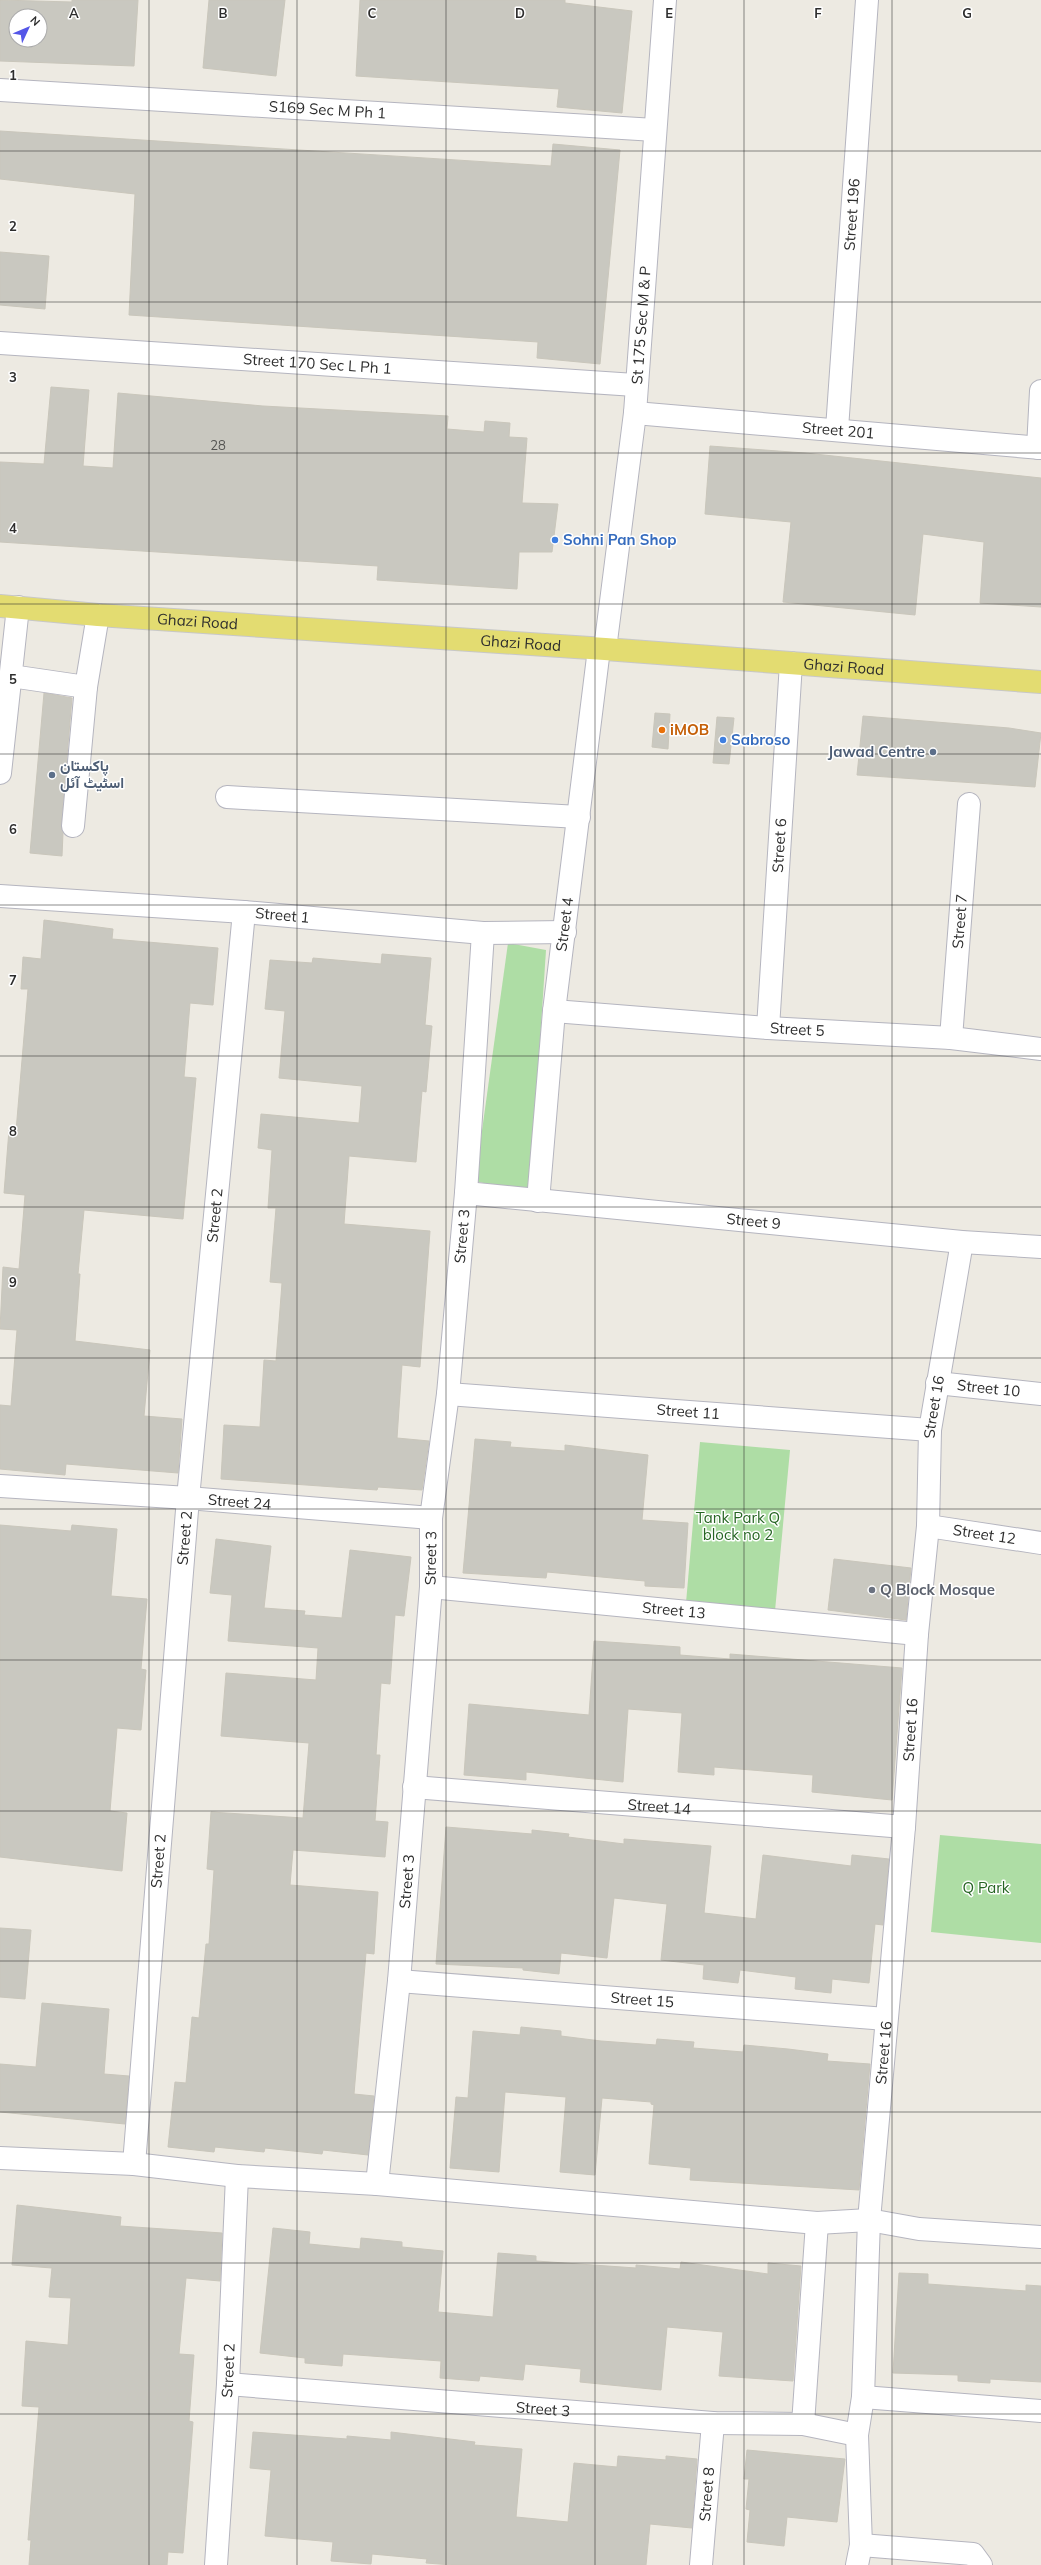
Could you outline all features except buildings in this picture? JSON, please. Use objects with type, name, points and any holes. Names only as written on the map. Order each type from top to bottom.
[{"type":"main road","name":"Ghazi Road","points":[[9,607],[98,615],[602,649],[1041,682]]},
{"type":"street","name":"St 175 Sec M & P","points":[[602,649],[635,413],[635,385],[664,0]]},
{"type":"street","name":"Street 196","points":[[837,429],[867,0]]},
{"type":"street","name":"S169 Sec M Ph 1","points":[[0,90],[655,130]]},
{"type":"street","name":"Street 170 Sec L Ph 1","points":[[0,343],[635,385]]},
{"type":"street","points":[[1039,448],[1041,391]]},
{"type":"street","name":"Street 201","points":[[635,413],[837,429],[1039,448]]},
{"type":"street","points":[[0,773],[11,676],[9,607]]},
{"type":"street","points":[[73,826],[86,687],[98,615]]},
{"type":"street","name":"Street 4","points":[[538,1201],[554,1011],[602,649]]},
{"type":"street","name":"Street 6","points":[[768,1028],[791,663]]},
{"type":"street","points":[[11,676],[86,687]]},
{"type":"street","points":[[227,797],[579,816]]},
{"type":"street","name":"Street 7","points":[[951,1038],[968,804]]},
{"type":"street","name":"Street 1","points":[[0,896],[244,912],[483,932],[565,932]]},
{"type":"street","name":"Street 2","points":[[134,2164],[188,1498],[244,912]]},
{"type":"street","name":"Street 3","points":[[377,2184],[399,1981],[431,1586],[431,1518],[448,1394],[466,1193],[483,932]]},
{"type":"street","name":"Street 5","points":[[554,1011],[768,1028],[951,1038],[1041,1049]]},
{"type":"street","name":"Street 9","points":[[466,1193],[962,1242],[1041,1247]]},
{"type":"street","name":"Street 16","points":[[859,2555],[857,2436],[863,2397],[869,2220],[904,1827],[917,1634],[928,1526],[930,1430],[962,1242]]},
{"type":"street","name":"Street 10","points":[[937,1383],[1041,1394]]},
{"type":"street","name":"Street 11","points":[[448,1394],[930,1430]]},
{"type":"street","name":"Street 24","points":[[0,1486],[188,1498],[431,1518]]},
{"type":"street","name":"Street 12","points":[[928,1526],[1041,1543]]},
{"type":"street","name":"Street 13","points":[[431,1586],[917,1634]]},
{"type":"street","name":"Street 14","points":[[414,1787],[904,1827]]},
{"type":"street","name":"Street 15","points":[[399,1981],[886,2019]]},
{"type":"street","points":[[0,2158],[134,2164],[237,2176],[377,2184],[817,2223],[869,2220],[918,2229],[1041,2237]]},
{"type":"street","name":"Street 2","points":[[216,2565],[228,2384],[237,2176]]},
{"type":"street","points":[[803,2424],[817,2223]]},
{"type":"street","name":"Street 3","points":[[228,2384],[713,2423],[803,2424],[857,2436]]},
{"type":"street","points":[[863,2397],[1041,2411]]},
{"type":"street","name":"Street 8","points":[[701,2565],[713,2423]]},
{"type":"street","points":[[859,2555],[973,2554],[981,2565]]},
{"type":"green space","points":[[508,943],[546,950],[530,1194],[475,1181]]},
{"type":"green space","name":"Tank Park Q block no 2","points":[[700,1442],[790,1450],[775,1611],[686,1603]]},
{"type":"green space","name":"Q Park","points":[[940,1835],[1041,1844],[1041,1943],[931,1932]]},
{"type":"place","name":"Sohni Pan Shop","points":[[555,540]]},
{"type":"place","name":"iMOB","points":[[662,730]]},
{"type":"place","name":"Sabroso","points":[[723,740]]},
{"type":"place","name":"Jawad Centre","points":[[933,752]]},
{"type":"place","name":"پاکستان اسٹیٹ آئل","points":[[52,775]]},
{"type":"place","name":"Q Block Mosque","points":[[872,1590]]}]
